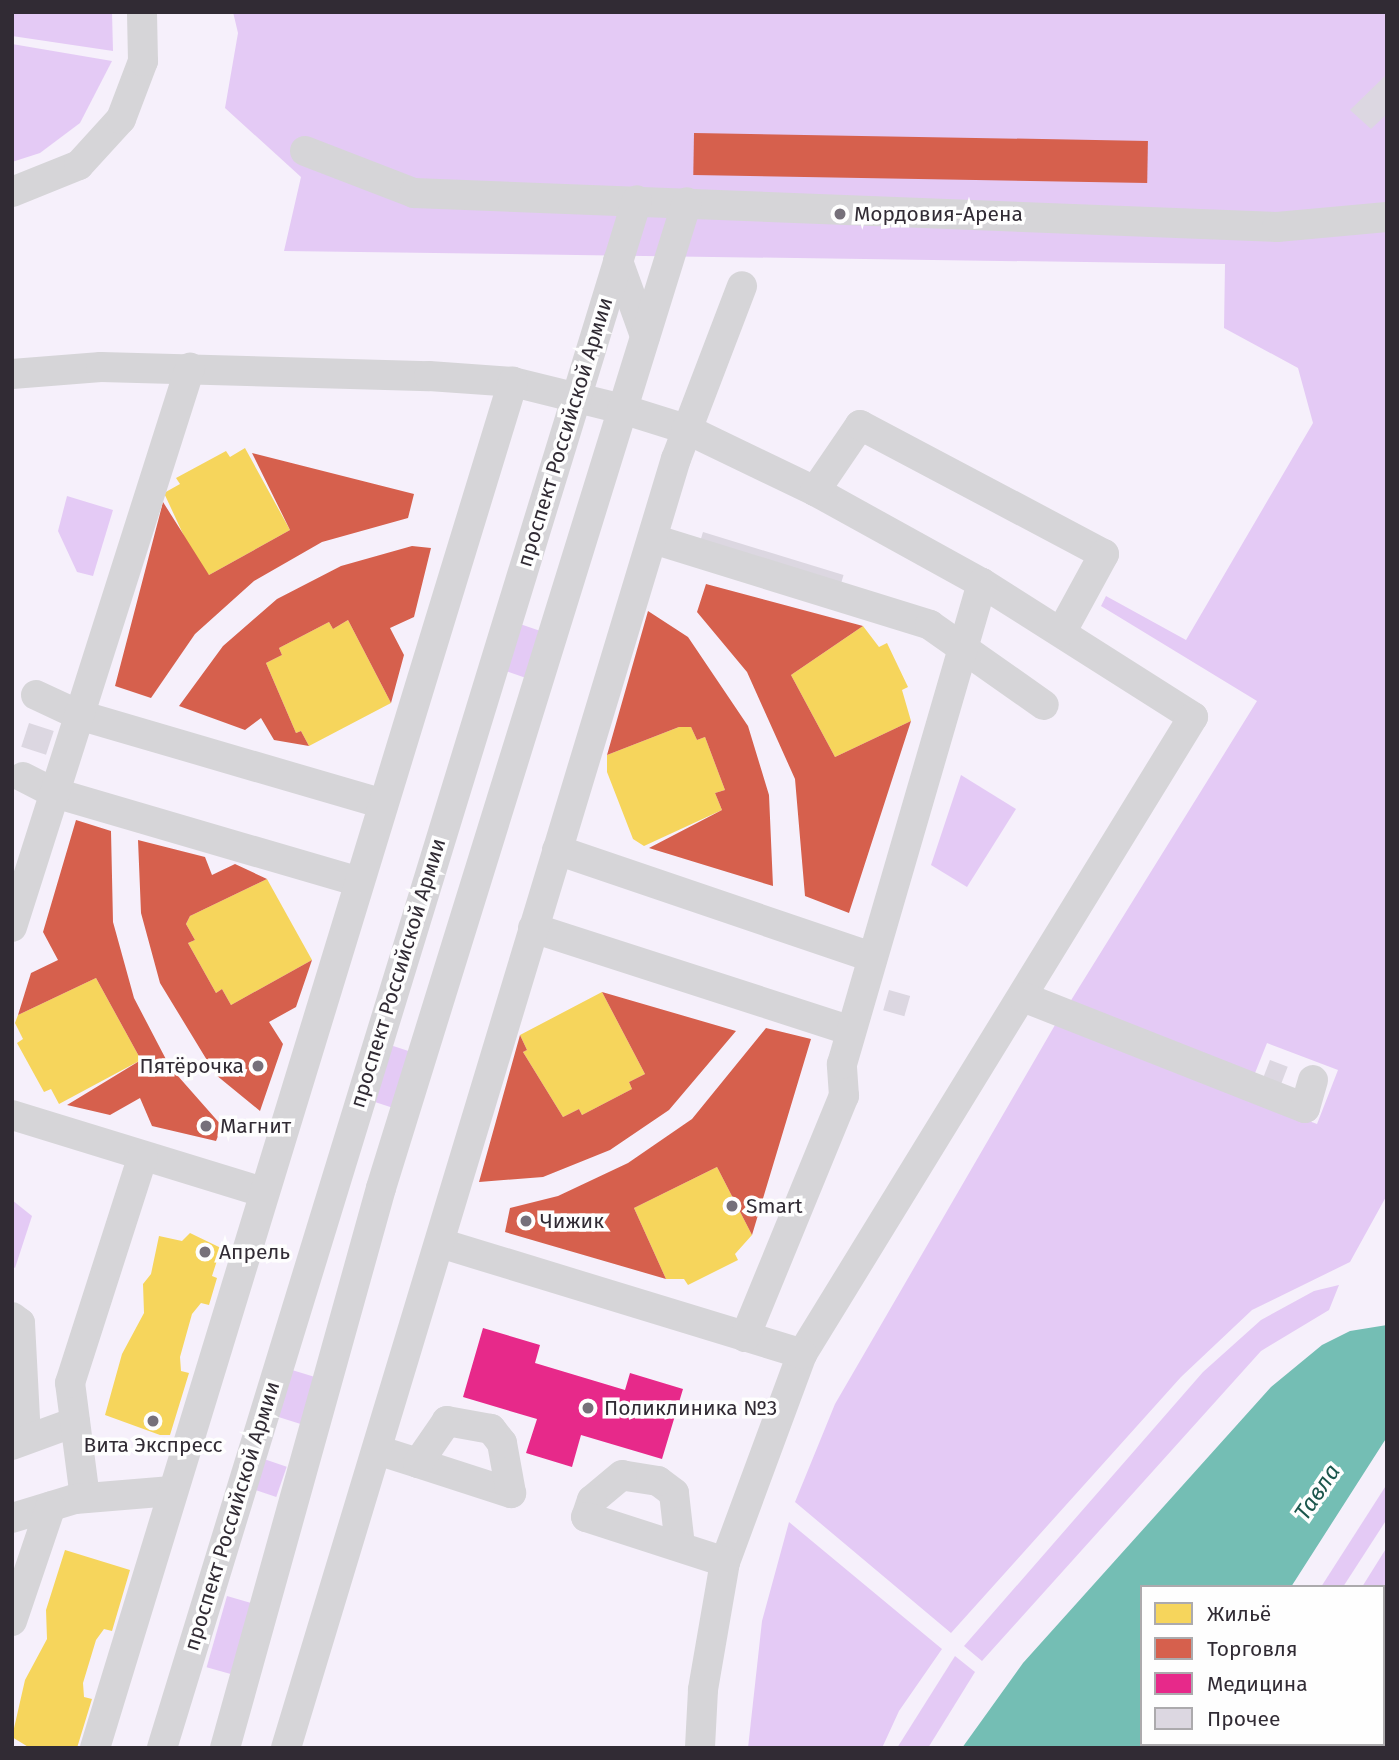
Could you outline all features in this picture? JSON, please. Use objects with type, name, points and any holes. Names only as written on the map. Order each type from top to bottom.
[{"type":"street","points":[[12,192],[79,165],[121,119],[143,61],[142,12]]},
{"type":"street","points":[[305,151],[414,193],[1277,227],[1387,217]]},
{"type":"street","name":"проспект Российской Армии","points":[[162,1748],[589,352],[617,278],[637,200]]},
{"type":"street","points":[[225,1748],[381,1188],[622,409],[646,323],[687,202]]},
{"type":"street","points":[[646,323],[617,278],[670,257]]},
{"type":"street","points":[[286,1748],[686,429],[742,286]]},
{"type":"street","points":[[589,352],[646,323]]},
{"type":"street","points":[[12,374],[190,368],[513,382],[622,409],[686,429],[815,491],[982,583],[1193,716],[802,1354],[725,1562],[703,1690],[701,1748]]},
{"type":"street","points":[[12,927],[190,368]]},
{"type":"street","points":[[95,1748],[513,382]]},
{"type":"street","points":[[815,491],[860,425],[1104,554],[1062,631]]},
{"type":"street","points":[[653,539],[930,625],[964,652],[1044,705]]},
{"type":"street","points":[[746,1337],[844,1096],[842,1064],[982,583]]},
{"type":"street","points":[[36,695],[79,715],[383,804]]},
{"type":"street","points":[[23,778],[55,793],[359,882]]},
{"type":"street","points":[[557,850],[872,957]]},
{"type":"street","points":[[533,928],[851,1031]]},
{"type":"street","points":[[1023,997],[1305,1108],[1313,1080]]},
{"type":"street","points":[[12,1115],[263,1192]]},
{"type":"street","points":[[85,1498],[70,1383],[143,1156]]},
{"type":"street","points":[[440,1242],[802,1354]]},
{"type":"street","points":[[12,1317],[20,1323],[19,1442],[75,1422]]},
{"type":"street","points":[[377,1450],[418,1463]]},
{"type":"street","points":[[12,1518],[85,1498],[172,1491]]},
{"type":"street","points":[[12,1621],[51,1506]]},
{"type":"street","points":[[680,1546],[725,1562]]},
{"type":"shaded area","points":[[12,12],[112,12],[113,51],[12,36]]},
{"type":"shaded area","points":[[233,12],[1387,12],[1387,1195],[1350,1262],[1252,1310],[1181,1377],[951,1633],[795,1502],[835,1404],[1055,1025],[1317,1124],[1338,1070],[1267,1043],[1251,1083],[1065,1010],[1257,701],[1101,606],[1106,596],[1186,640],[1313,423],[1298,368],[1224,328],[1225,264],[284,251],[301,177],[225,108],[238,33]]},
{"type":"shaded area","points":[[12,44],[112,61],[80,123],[40,153],[12,162]]},
{"type":"shaded area","points":[[67,496],[113,510],[93,576],[77,572],[58,531]]},
{"type":"shaded area","points":[[520,624],[543,632],[527,678],[504,670]]},
{"type":"shaded area","points":[[961,775],[1016,809],[967,887],[931,865]]},
{"type":"shaded area","points":[[387,1044],[411,1052],[393,1108],[369,1100]]},
{"type":"shaded area","points":[[12,1200],[32,1216],[15,1268],[12,1266]]},
{"type":"shaded area","points":[[1339,1285],[1329,1310],[1261,1351],[982,1661],[964,1646],[1203,1372],[1261,1320],[1314,1291]]},
{"type":"shaded area","points":[[292,1370],[315,1377],[301,1424],[278,1417]]},
{"type":"shaded area","points":[[264,1459],[287,1467],[276,1497],[254,1489]]},
{"type":"shaded area","points":[[1387,1484],[1387,1519],[1344,1585],[1322,1585]]},
{"type":"shaded area","points":[[789,1522],[942,1649],[899,1711],[882,1748],[748,1748],[762,1621]]},
{"type":"shaded area","points":[[1387,1547],[1385,1686],[1385,1585],[1363,1585]]},
{"type":"shaded area","points":[[227,1596],[251,1603],[231,1674],[207,1667]]},
{"type":"shaded area","points":[[955,1656],[975,1672],[928,1748],[897,1748]]},
{"type":"water","name":"Тавла","points":[[1387,1325],[1387,1437],[1292,1585],[1140,1585],[1140,1746],[1188,1748],[962,1748],[1023,1663],[1271,1387],[1322,1345],[1350,1331]]},
{"type":"building: Жильё","points":[[245,448],[290,530],[209,575],[196,562],[164,493],[180,484],[176,478],[226,451],[230,457]]},
{"type":"building: Жильё","points":[[348,620],[391,703],[309,746],[301,731],[296,733],[266,663],[282,655],[279,648],[329,622],[333,629]]},
{"type":"building: Жильё","points":[[863,626],[879,647],[887,643],[908,687],[902,690],[911,721],[835,757],[791,675]]},
{"type":"building: Жильё","points":[[679,727],[691,727],[697,740],[705,737],[725,790],[715,793],[722,810],[644,846],[633,839],[607,772],[607,755]]},
{"type":"building: Жильё","points":[[267,879],[312,960],[231,1005],[222,989],[216,993],[188,943],[195,940],[186,924],[190,916]]},
{"type":"building: Жильё","points":[[96,978],[141,1060],[59,1104],[51,1089],[44,1092],[17,1043],[23,1039],[15,1023],[18,1015]]},
{"type":"building: Жильё","points":[[602,992],[645,1074],[629,1082],[632,1089],[582,1115],[579,1109],[563,1117],[523,1052],[527,1050],[520,1035]]},
{"type":"building: Жильё","points":[[717,1167],[752,1235],[735,1254],[738,1260],[688,1285],[684,1279],[666,1279],[634,1208]]},
{"type":"building: Жильё","points":[[190,1233],[221,1248],[212,1276],[217,1278],[209,1305],[201,1303],[192,1314],[180,1357],[181,1371],[189,1373],[170,1435],[160,1435],[105,1415],[122,1354],[144,1313],[143,1284],[151,1274],[159,1236],[182,1241]]},
{"type":"building: Жильё","points":[[65,1550],[130,1570],[112,1631],[104,1629],[96,1640],[83,1683],[84,1697],[92,1699],[77,1748],[30,1748],[12,1737],[25,1680],[47,1639],[46,1610]]},
{"type":"building: Торговля","points":[[694,133],[1148,141],[1147,183],[693,175]]},
{"type":"building: Торговля","points":[[252,453],[414,494],[408,518],[322,542],[254,581],[195,634],[151,698],[115,686],[163,502],[209,575],[290,530]]},
{"type":"building: Торговля","points":[[412,546],[431,548],[414,617],[390,628],[404,655],[391,703],[348,620],[333,629],[329,622],[279,648],[282,655],[266,663],[296,733],[301,731],[309,746],[274,740],[261,718],[245,730],[179,706],[223,646],[277,599],[341,566]]},
{"type":"building: Торговля","points":[[706,584],[863,626],[791,675],[835,757],[911,721],[849,913],[805,896],[795,779],[747,672],[697,612]]},
{"type":"building: Торговля","points":[[648,611],[688,637],[748,726],[769,795],[773,886],[649,848],[722,810],[715,793],[725,790],[705,737],[697,740],[691,727],[679,727],[607,755]]},
{"type":"building: Торговля","points":[[76,820],[111,831],[113,922],[134,998],[170,1067],[222,1126],[216,1141],[152,1126],[140,1098],[110,1115],[67,1105],[141,1060],[96,978],[18,1015],[31,973],[58,960],[43,932]]},
{"type":"building: Торговля","points":[[138,840],[205,857],[212,875],[235,864],[267,879],[190,916],[186,924],[195,940],[188,943],[216,993],[222,989],[231,1005],[312,960],[296,1007],[269,1022],[283,1044],[260,1111],[216,1075],[160,983],[141,913]]},
{"type":"building: Торговля","points":[[602,992],[736,1031],[669,1110],[610,1150],[543,1177],[479,1182],[520,1035],[527,1050],[523,1052],[563,1117],[579,1109],[582,1115],[632,1089],[629,1082],[645,1074]]},
{"type":"building: Торговля","points":[[766,1028],[811,1039],[752,1235],[717,1167],[634,1208],[666,1279],[505,1232],[510,1208],[558,1196],[628,1163],[692,1119]]},
{"type":"building: Медицина","name":"Поликлиника №3","points":[[483,1328],[540,1345],[535,1363],[625,1390],[630,1373],[683,1389],[662,1459],[581,1435],[572,1467],[526,1453],[537,1419],[463,1397]]},
{"type":"building: Прочее","points":[[1387,74],[1387,114],[1371,129],[1350,110]]},
{"type":"building: Прочее","points":[[703,532],[844,575],[838,594],[697,551]]},
{"type":"building: Прочее","points":[[29,723],[54,731],[46,755],[21,747]]},
{"type":"building: Прочее","points":[[889,990],[910,996],[904,1016],[883,1010]]},
{"type":"building: Прочее","points":[[1270,1060],[1288,1067],[1281,1085],[1263,1078]]},
{"type":"place","name":"Мордовия-Арена","points":[[840,214]]},
{"type":"place","name":"Пятёрочка","points":[[258,1066]]},
{"type":"place","name":"Магнит","points":[[206,1126]]},
{"type":"place","name":"Smart","points":[[732,1206]]},
{"type":"place","name":"Чижик","points":[[526,1221]]},
{"type":"place","name":"Апрель","points":[[205,1252]]},
{"type":"place","name":"Поликлиника №3","points":[[588,1408]]},
{"type":"place","name":"Вита Экспресс","points":[[153,1421]]}]
